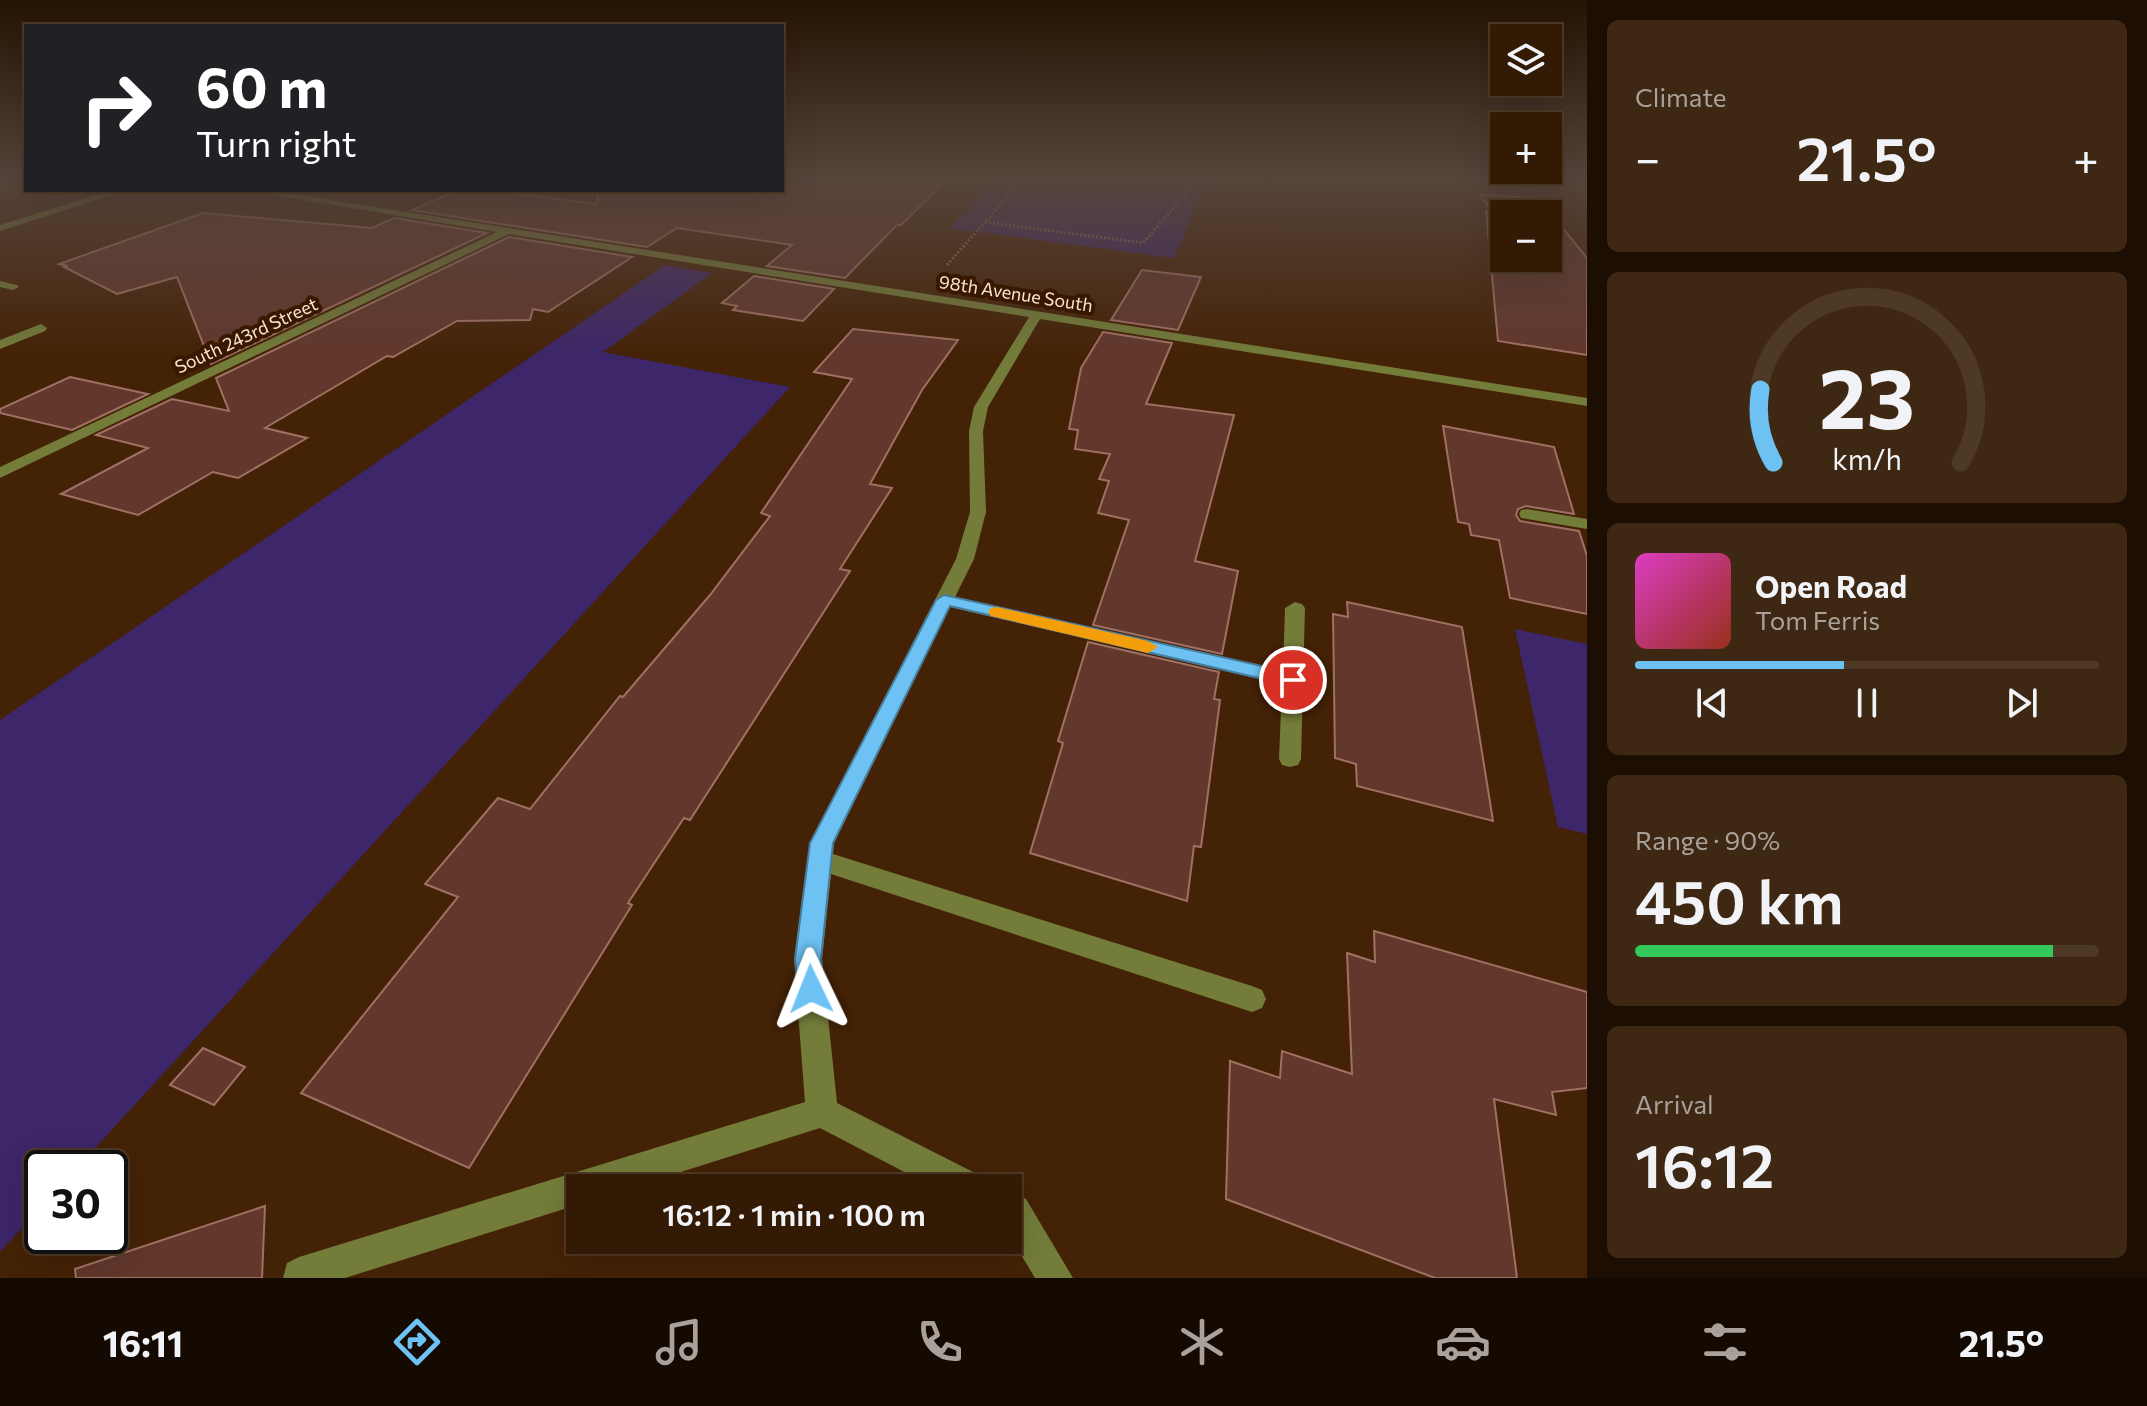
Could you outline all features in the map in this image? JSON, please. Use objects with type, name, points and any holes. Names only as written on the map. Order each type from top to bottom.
[{"type":"street","name":"South 243rd Street","points":[[0,473],[492,239]]},
{"type":"street","name":"98th Avenue South","points":[[556,239],[1587,402]]},
{"type":"street","points":[[822,1112],[808,959],[822,843],[965,559],[978,512],[976,431],[981,407],[1036,315]]},
{"type":"street","points":[[0,345],[41,328]]},
{"type":"street","points":[[1527,514],[1587,524]]},
{"type":"street","points":[[944,600],[1293,680]]},
{"type":"street","points":[[1290,759],[1295,608]]},
{"type":"street","points":[[820,860],[1252,999]]},
{"type":"street","points":[[299,1275],[822,1112],[942,1174]]},
{"type":"street","points":[[1022,1224],[1055,1278]]},
{"type":"path","points":[[919,296],[970,239]]},
{"type":"path","points":[[1110,239],[1143,243],[1149,239]]},
{"type":"shaded area","points":[[1029,239],[1182,239],[1174,258]]},
{"type":"shaded area","points":[[665,265],[712,273],[603,352],[790,387],[93,1150],[24,1150],[24,1226],[0,1252],[0,720]]},
{"type":"shaded area","points":[[1515,629],[1587,644],[1587,834],[1558,827]]},
{"type":"building","points":[[131,239],[475,239],[211,364],[177,277],[117,294],[59,264]]},
{"type":"building","points":[[506,239],[632,257],[548,312],[533,309],[530,320],[457,321],[393,357],[387,356],[265,428],[307,438],[238,478],[213,472],[138,515],[61,494],[148,448],[96,435],[172,399],[229,411],[216,378]]},
{"type":"building","points":[[594,239],[660,239],[647,247]]},
{"type":"building","points":[[749,239],[884,239],[845,278],[767,266],[792,245]]},
{"type":"building","points":[[1562,239],[1571,239],[1587,258],[1587,355],[1498,341],[1492,272],[1562,272]]},
{"type":"building","points":[[1142,270],[1201,277],[1178,330],[1111,320]]},
{"type":"building","points":[[754,276],[834,289],[803,321],[733,310],[737,306],[722,303]]},
{"type":"building","points":[[853,329],[958,340],[922,390],[870,484],[892,488],[840,569],[850,571],[690,820],[684,818],[628,903],[632,905],[469,1168],[301,1093],[458,897],[425,884],[498,798],[530,809],[620,696],[623,697],[710,595],[770,516],[761,513],[852,379],[814,372]]},
{"type":"building","points":[[1103,332],[1172,343],[1146,404],[1234,415],[1195,561],[1238,571],[1222,654],[1093,625],[1129,520],[1098,513],[1109,481],[1099,479],[1110,454],[1075,449],[1078,430],[1069,429],[1081,368]]},
{"type":"building","points":[[70,377],[148,394],[72,430],[0,413],[0,409]]},
{"type":"building","points":[[1443,426],[1554,447],[1574,514],[1526,506],[1518,509],[1516,515],[1520,521],[1579,531],[1587,556],[1587,614],[1510,598],[1499,540],[1471,535],[1469,524],[1458,522]]},
{"type":"building","points":[[1347,602],[1462,627],[1493,821],[1357,786],[1356,764],[1335,758],[1333,614],[1348,617]]},
{"type":"building","points":[[1088,642],[1219,672],[1214,699],[1220,700],[1201,847],[1194,846],[1187,901],[1030,853],[1063,743],[1058,741]]},
{"type":"building","points":[[1374,931],[1587,992],[1587,1088],[1552,1092],[1556,1115],[1494,1099],[1517,1278],[1435,1278],[1226,1199],[1230,1061],[1280,1078],[1282,1051],[1352,1074],[1347,953],[1375,962]]},
{"type":"building","points":[[203,1048],[245,1067],[214,1105],[170,1085]]},
{"type":"building","points":[[265,1206],[262,1278],[76,1278],[75,1269],[128,1254],[128,1251]]},
{"type":"slow traffic","points":[[997,612],[1148,647]]},
{"type":"route","points":[[811,989],[808,959],[822,843],[944,600],[1293,680]]}]
